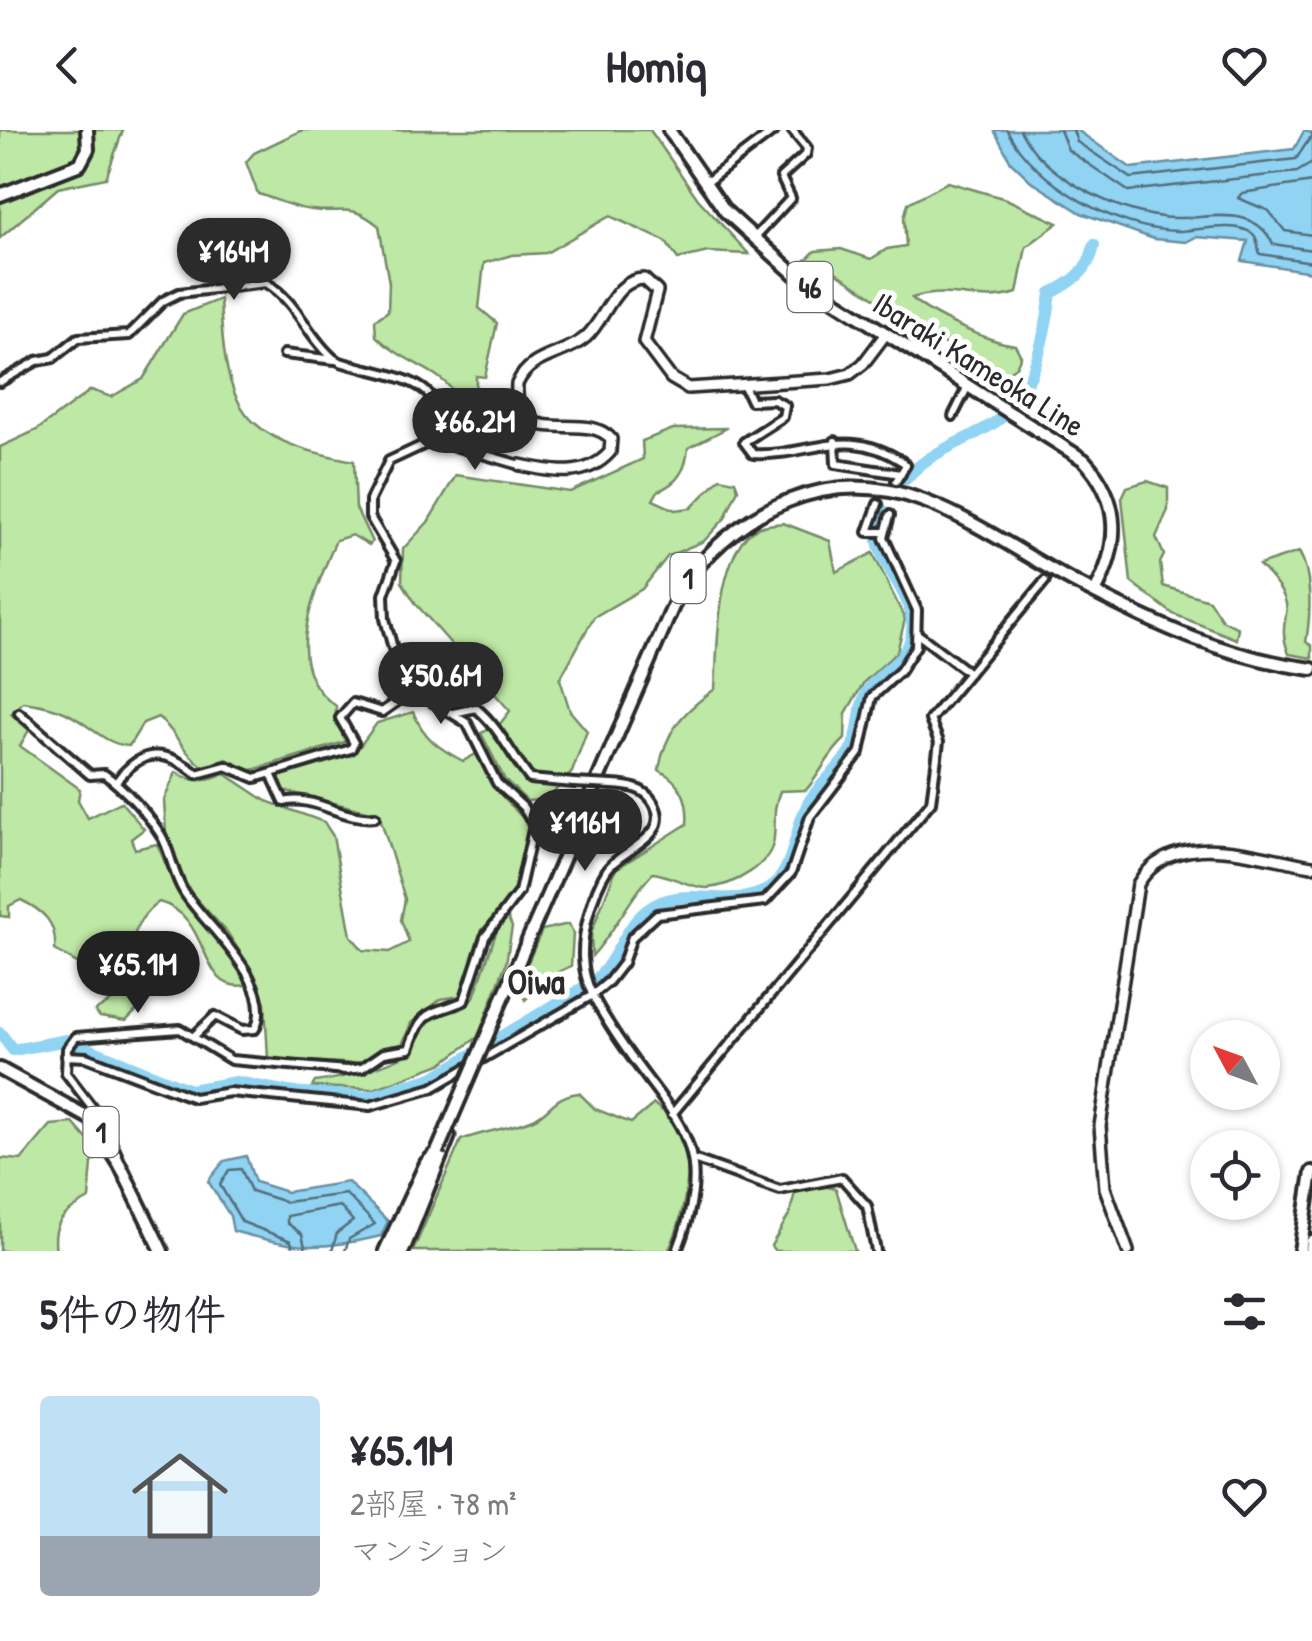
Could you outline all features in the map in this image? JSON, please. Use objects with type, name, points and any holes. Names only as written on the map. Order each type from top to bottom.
[{"type":"highway","points":[[395,1251],[437,1152]]},
{"type":"main road","points":[[0,196],[80,164],[88,149],[87,130]]},
{"type":"main road","name":"Ibaraki Kameoka Line","points":[[668,130],[704,184],[753,240],[812,288],[1076,452],[1098,477],[1112,507],[1114,541],[1095,592]]},
{"type":"main road","name":"1","points":[[437,1152],[670,608],[701,559],[736,527],[808,493],[860,487],[894,492],[948,511],[1095,592]]},
{"type":"main road","points":[[1095,592],[1224,652],[1312,669]]},
{"type":"main road","name":"1","points":[[0,1070],[91,1120],[120,1165],[162,1251]]},
{"type":"main road","points":[[403,1251],[412,1210],[463,1089]]},
{"type":"main road","points":[[1300,1251],[1312,1172]]},
{"type":"main road","points":[[385,1251],[412,1210]]},
{"type":"main road","points":[[1311,1251],[1312,1242]]},
{"type":"street","points":[[704,184],[774,130]]},
{"type":"street","points":[[753,240],[791,198],[781,177],[806,154],[792,130]]},
{"type":"street","points":[[120,1165],[117,1148],[101,1119],[66,1073],[67,1052],[76,1037],[180,1029],[230,1060],[362,1068],[384,1053],[410,1049],[423,1017],[436,1008],[464,1001],[485,937],[519,892],[534,825],[524,807],[498,783],[467,722],[413,690],[400,674],[385,619],[384,595],[396,562],[370,517],[370,500],[389,462],[434,440],[520,465],[570,472],[596,464],[610,452],[612,439],[598,429],[550,427],[528,418],[518,403],[517,384],[535,360],[582,340],[624,284],[636,279],[644,279],[657,291],[644,342],[671,378],[688,388],[850,374],[884,335]]},
{"type":"street","points":[[0,382],[37,360],[53,358],[78,338],[129,335],[162,302],[179,293],[250,282],[266,283],[277,290],[334,360]]},
{"type":"street","points":[[284,354],[334,360],[421,387],[437,400],[444,415],[442,442]]},
{"type":"street","points":[[953,416],[969,385]]},
{"type":"street","points":[[744,386],[751,401],[774,400],[785,406],[782,417],[744,442],[753,454],[835,441],[880,449],[906,466],[898,478],[836,464],[835,441]]},
{"type":"street","points":[[878,504],[868,528],[870,532],[883,533]]},
{"type":"street","points":[[67,1052],[194,1098],[230,1092],[370,1106],[432,1088],[609,982],[623,962],[632,937],[656,914],[690,906],[756,904],[782,887],[798,859],[810,818],[860,752],[868,704],[907,663],[918,635],[917,610],[883,533],[890,515]]},
{"type":"street","points":[[672,1114],[931,802],[939,742],[930,720],[1045,581]]},
{"type":"street","points":[[918,635],[968,673]]},
{"type":"street","points":[[116,782],[133,763],[158,755],[186,762],[197,774],[226,766],[245,777],[271,774],[351,749],[354,743],[340,718],[352,703],[382,712],[406,699],[413,690]]},
{"type":"street","points":[[453,713],[476,708],[513,748],[530,779],[631,786],[647,794],[656,808],[656,825],[650,836],[616,860],[604,876],[585,931],[587,980],[591,993],[687,1134],[696,1160],[696,1184],[677,1251]]},
{"type":"street","points":[[19,713],[90,775],[104,774],[116,782],[162,836],[184,892],[248,975],[259,1010],[256,1029],[242,1030],[215,1016],[195,1035]]},
{"type":"street","points":[[271,774],[284,802],[295,798],[357,819],[375,817]]},
{"type":"street","points":[[1128,1251],[1100,1168],[1100,1126],[1138,884],[1156,860],[1194,848],[1312,866]]},
{"type":"street","points":[[696,1160],[780,1190],[842,1178],[867,1206],[876,1251]]},
{"type":"green space","points":[[0,130],[123,130],[106,178],[58,188],[0,238]]},
{"type":"green space","points":[[302,130],[650,130],[698,199],[749,254],[708,252],[678,259],[665,241],[610,216],[546,253],[512,255],[484,263],[479,308],[497,323],[485,377],[476,376],[476,396],[500,406],[477,440],[461,434],[461,413],[448,385],[376,336],[375,320],[388,311],[389,283],[379,226],[353,211],[306,209],[258,194],[246,162],[254,153]]},
{"type":"green space","points":[[948,182],[1006,199],[1058,223],[1026,247],[1017,293],[912,298],[960,327],[1015,345],[1021,356],[1016,367],[997,379],[834,271],[819,271],[804,262],[815,251],[841,249],[871,259],[887,249],[906,246],[904,218],[908,203]]},
{"type":"green space","points":[[220,299],[227,368],[246,414],[263,430],[286,442],[354,461],[356,508],[372,542],[369,545],[352,535],[336,540],[311,605],[305,650],[309,671],[318,690],[336,706],[336,724],[348,741],[249,771],[227,759],[204,767],[158,717],[143,723],[129,746],[111,742],[72,716],[49,707],[23,702],[11,714],[29,730],[20,746],[80,789],[78,800],[88,818],[121,802],[144,829],[131,839],[135,849],[157,844],[181,895],[227,948],[242,972],[246,985],[230,985],[219,978],[188,922],[176,910],[159,902],[136,930],[133,952],[145,985],[140,1007],[126,1021],[100,1017],[95,1011],[126,992],[55,950],[51,925],[36,909],[21,900],[9,906],[9,917],[0,916],[0,447],[37,430],[91,390],[111,397],[143,379],[183,314]]},
{"type":"green space","points":[[727,428],[688,448],[680,475],[658,491],[653,500],[675,510],[691,508],[720,478],[735,481],[738,489],[725,518],[704,541],[668,556],[642,589],[594,617],[560,679],[570,711],[587,731],[572,772],[547,800],[527,801],[505,780],[481,733],[499,725],[510,711],[416,604],[402,582],[403,549],[428,522],[456,475],[570,492],[643,459],[642,441],[673,429]]},
{"type":"green space","points":[[1147,481],[1168,488],[1168,510],[1156,537],[1164,555],[1160,563],[1163,586],[1209,600],[1222,620],[1238,628],[1236,639],[1173,614],[1131,582],[1122,498],[1127,487]]},
{"type":"green space","points":[[783,523],[830,541],[836,572],[873,553],[905,619],[897,652],[864,682],[846,713],[845,739],[806,790],[780,791],[772,848],[759,865],[728,883],[707,888],[653,873],[592,956],[591,933],[616,869],[687,824],[682,792],[659,770],[662,756],[677,724],[715,689],[720,610],[736,551],[754,530]]},
{"type":"green space","points":[[1299,552],[1308,582],[1306,642],[1312,646],[1312,658],[1289,654],[1283,595],[1259,565]]},
{"type":"green space","points":[[413,712],[427,736],[446,752],[463,761],[476,754],[495,788],[529,825],[511,901],[482,930],[461,996],[441,999],[411,1023],[402,1045],[385,1049],[361,1064],[268,1059],[265,1003],[255,975],[227,932],[188,890],[166,834],[164,800],[176,772],[200,780],[224,773],[266,801],[324,822],[333,836],[351,936],[363,950],[389,952],[409,942],[401,920],[405,899],[379,814],[281,790],[277,777],[354,754],[377,723]]},
{"type":"green space","points":[[508,918],[512,927],[506,963],[478,1037],[441,1064],[374,1089],[312,1087],[315,1082],[365,1071],[412,1052],[430,1019],[474,997],[498,927]]},
{"type":"green space","points":[[569,924],[573,933],[571,966],[550,976],[525,1000],[518,985],[542,930]]},
{"type":"green space","points":[[579,1093],[595,1109],[631,1123],[654,1104],[679,1126],[685,1138],[688,1170],[679,1224],[668,1251],[413,1251],[461,1140],[531,1120],[562,1098]]},
{"type":"green space","points":[[73,1123],[100,1154],[92,1163],[89,1199],[58,1225],[56,1251],[0,1251],[0,1158],[21,1160],[51,1125]]},
{"type":"green space","points":[[798,1180],[836,1189],[855,1251],[775,1251],[771,1246],[790,1213]]},
{"type":"water","points":[[994,130],[1077,130],[1131,168],[1294,149],[1304,131],[1312,133],[1312,272],[1242,261],[1248,241],[1154,239],[1081,213],[1032,182],[1011,162]]},
{"type":"water","points":[[246,1156],[255,1182],[287,1192],[348,1182],[388,1221],[381,1236],[307,1246],[233,1231],[230,1216],[208,1181],[224,1161]]},
{"type":"waterway","points":[[906,479],[935,455],[991,425],[1017,400],[1040,348],[1051,293],[1079,275],[1089,262],[1094,245]]},
{"type":"waterway","points":[[0,1033],[13,1050],[67,1040],[190,1090],[236,1082],[288,1092],[368,1097],[433,1078],[593,982],[639,918],[661,902],[687,897],[742,898],[767,890],[784,873],[809,802],[852,748],[868,690],[904,653],[911,637],[908,603],[878,543],[882,509]]},
{"type":"tunnel","points":[[878,504],[896,481]]},
{"type":"district","name":"Oiwa","points":[[536,981]]}]
